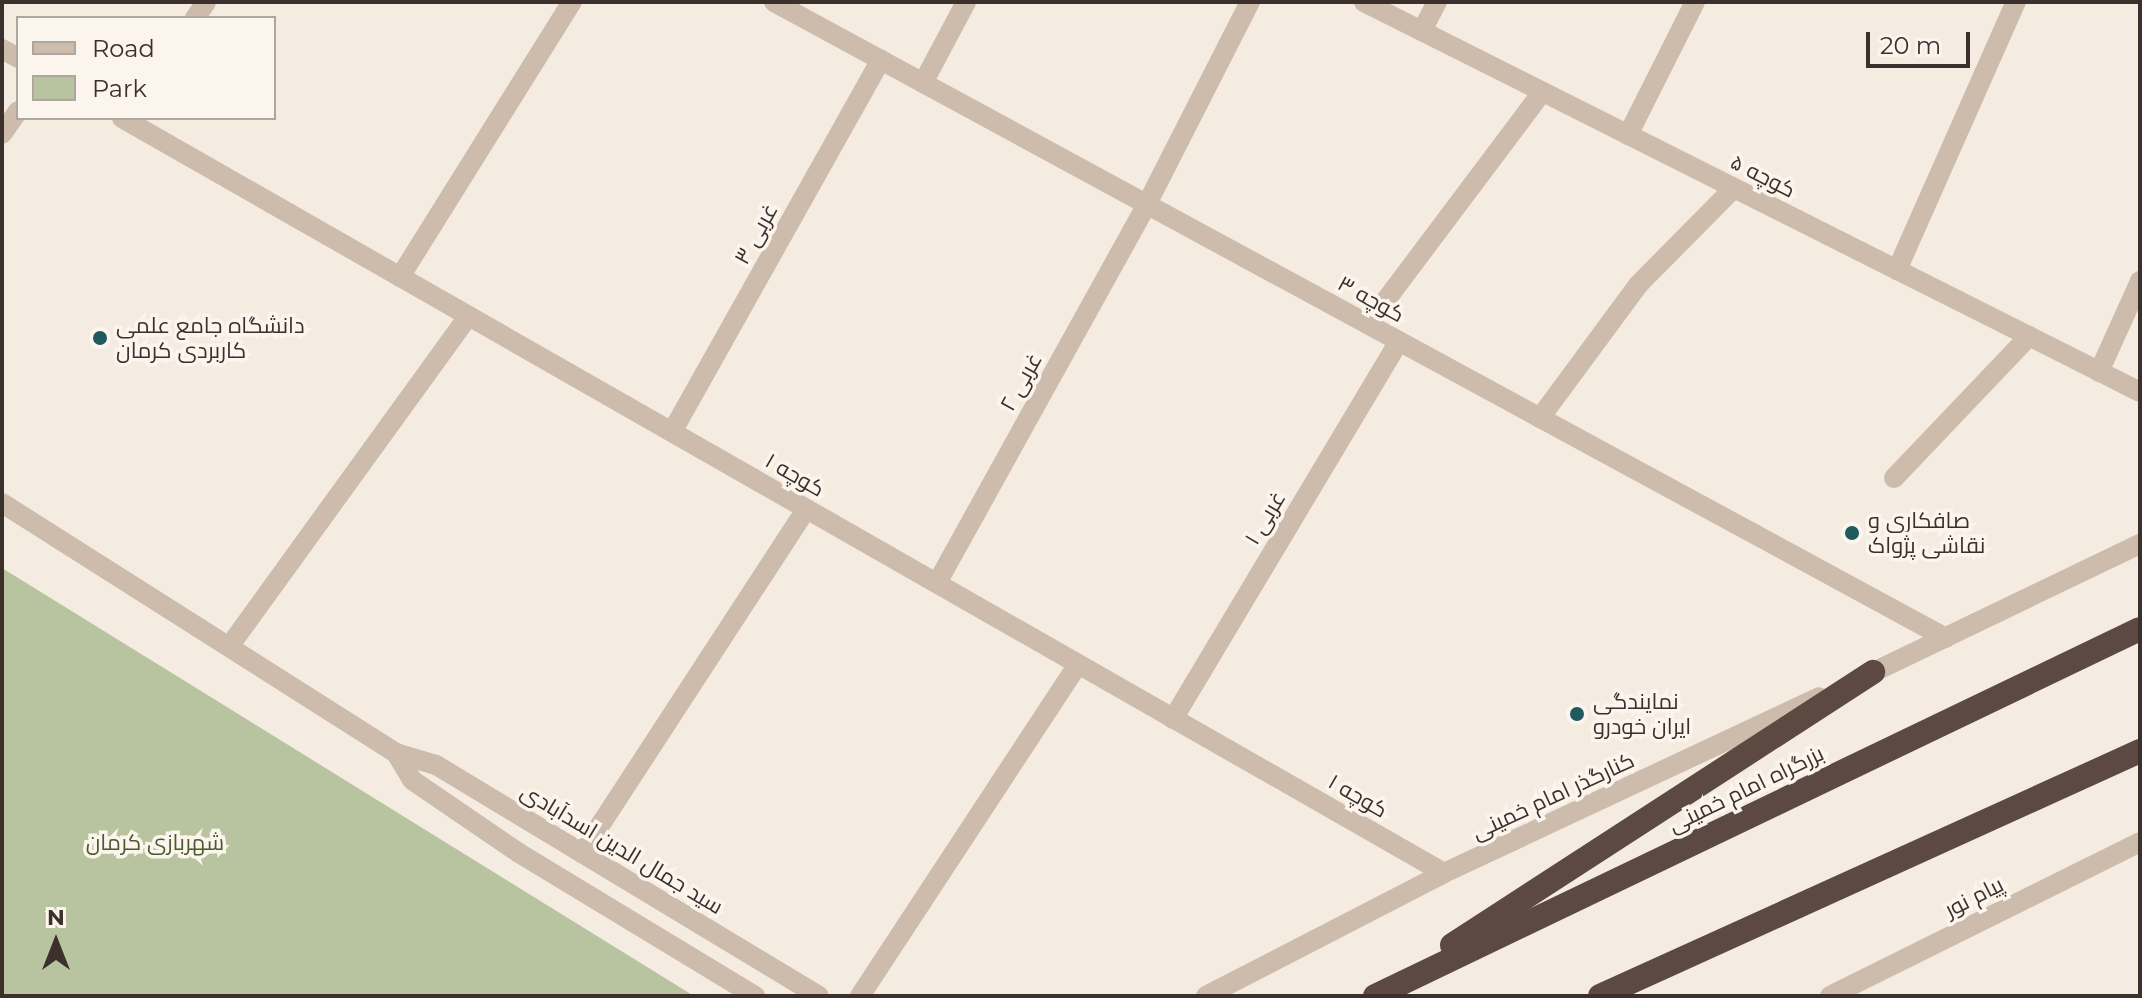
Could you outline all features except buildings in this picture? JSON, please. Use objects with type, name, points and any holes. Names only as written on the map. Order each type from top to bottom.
[{"type":"highway","name":"بزرگراه امام خمینی","points":[[1374,996],[2140,629]]},
{"type":"highway","points":[[1374,996],[1873,672]]},
{"type":"highway","points":[[1600,996],[2140,751]]},
{"type":"street","points":[[400,277],[572,2]]},
{"type":"street","name":"کوچه ۳","points":[[774,2],[1946,638]]},
{"type":"street","points":[[923,83],[966,2]]},
{"type":"street","name":"غربی ۲","points":[[937,583],[1147,204],[1250,2]]},
{"type":"street","name":"کوچه ۵","points":[[1364,2],[2140,392]]},
{"type":"street","points":[[1422,31],[1437,2]]},
{"type":"street","points":[[1628,135],[1695,2]]},
{"type":"street","points":[[1897,270],[2016,2]]},
{"type":"street","name":"غربی ۳","points":[[672,432],[881,60]]},
{"type":"street","points":[[1368,324],[1542,92]]},
{"type":"street","points":[[2,134],[16,114]]},
{"type":"street","name":"کوچه ۱","points":[[129,120],[1444,873]]},
{"type":"street","points":[[1540,418],[1638,285],[1734,188]]},
{"type":"street","points":[[2099,372],[2140,281]]},
{"type":"street","points":[[231,644],[468,316]]},
{"type":"street","points":[[1894,478],[2029,336]]},
{"type":"street","name":"غربی ۱","points":[[1173,719],[1399,341]]},
{"type":"street","name":"سید جمال الدین اسدآبادی","points":[[2,503],[231,644],[396,753],[436,765],[819,996]]},
{"type":"street","points":[[582,853],[806,509]]},
{"type":"street","name":"کنارگذر امام خمینی","points":[[1206,996],[1444,873],[2140,544]]},
{"type":"street","points":[[860,996],[1078,664]]},
{"type":"street","name":"سید جمال الدین اسدآبادی","points":[[396,753],[412,780],[755,996]]},
{"type":"street","name":"پیام نور","points":[[1830,996],[2140,842]]},
{"type":"street","points":[[701,964],[724,996]]},
{"type":"green space","name":"شهربازی کرمان","points":[[2,568],[694,996],[2,996]]},
{"type":"place","name":"دانشگاه جامع علمی کاربردی کرمان","points":[[100,338]]},
{"type":"place","name":"صافکاری و نقاشی پژواک","points":[[1852,533]]},
{"type":"place","name":"نمایندگی ایران خودرو","points":[[1577,714]]}]
